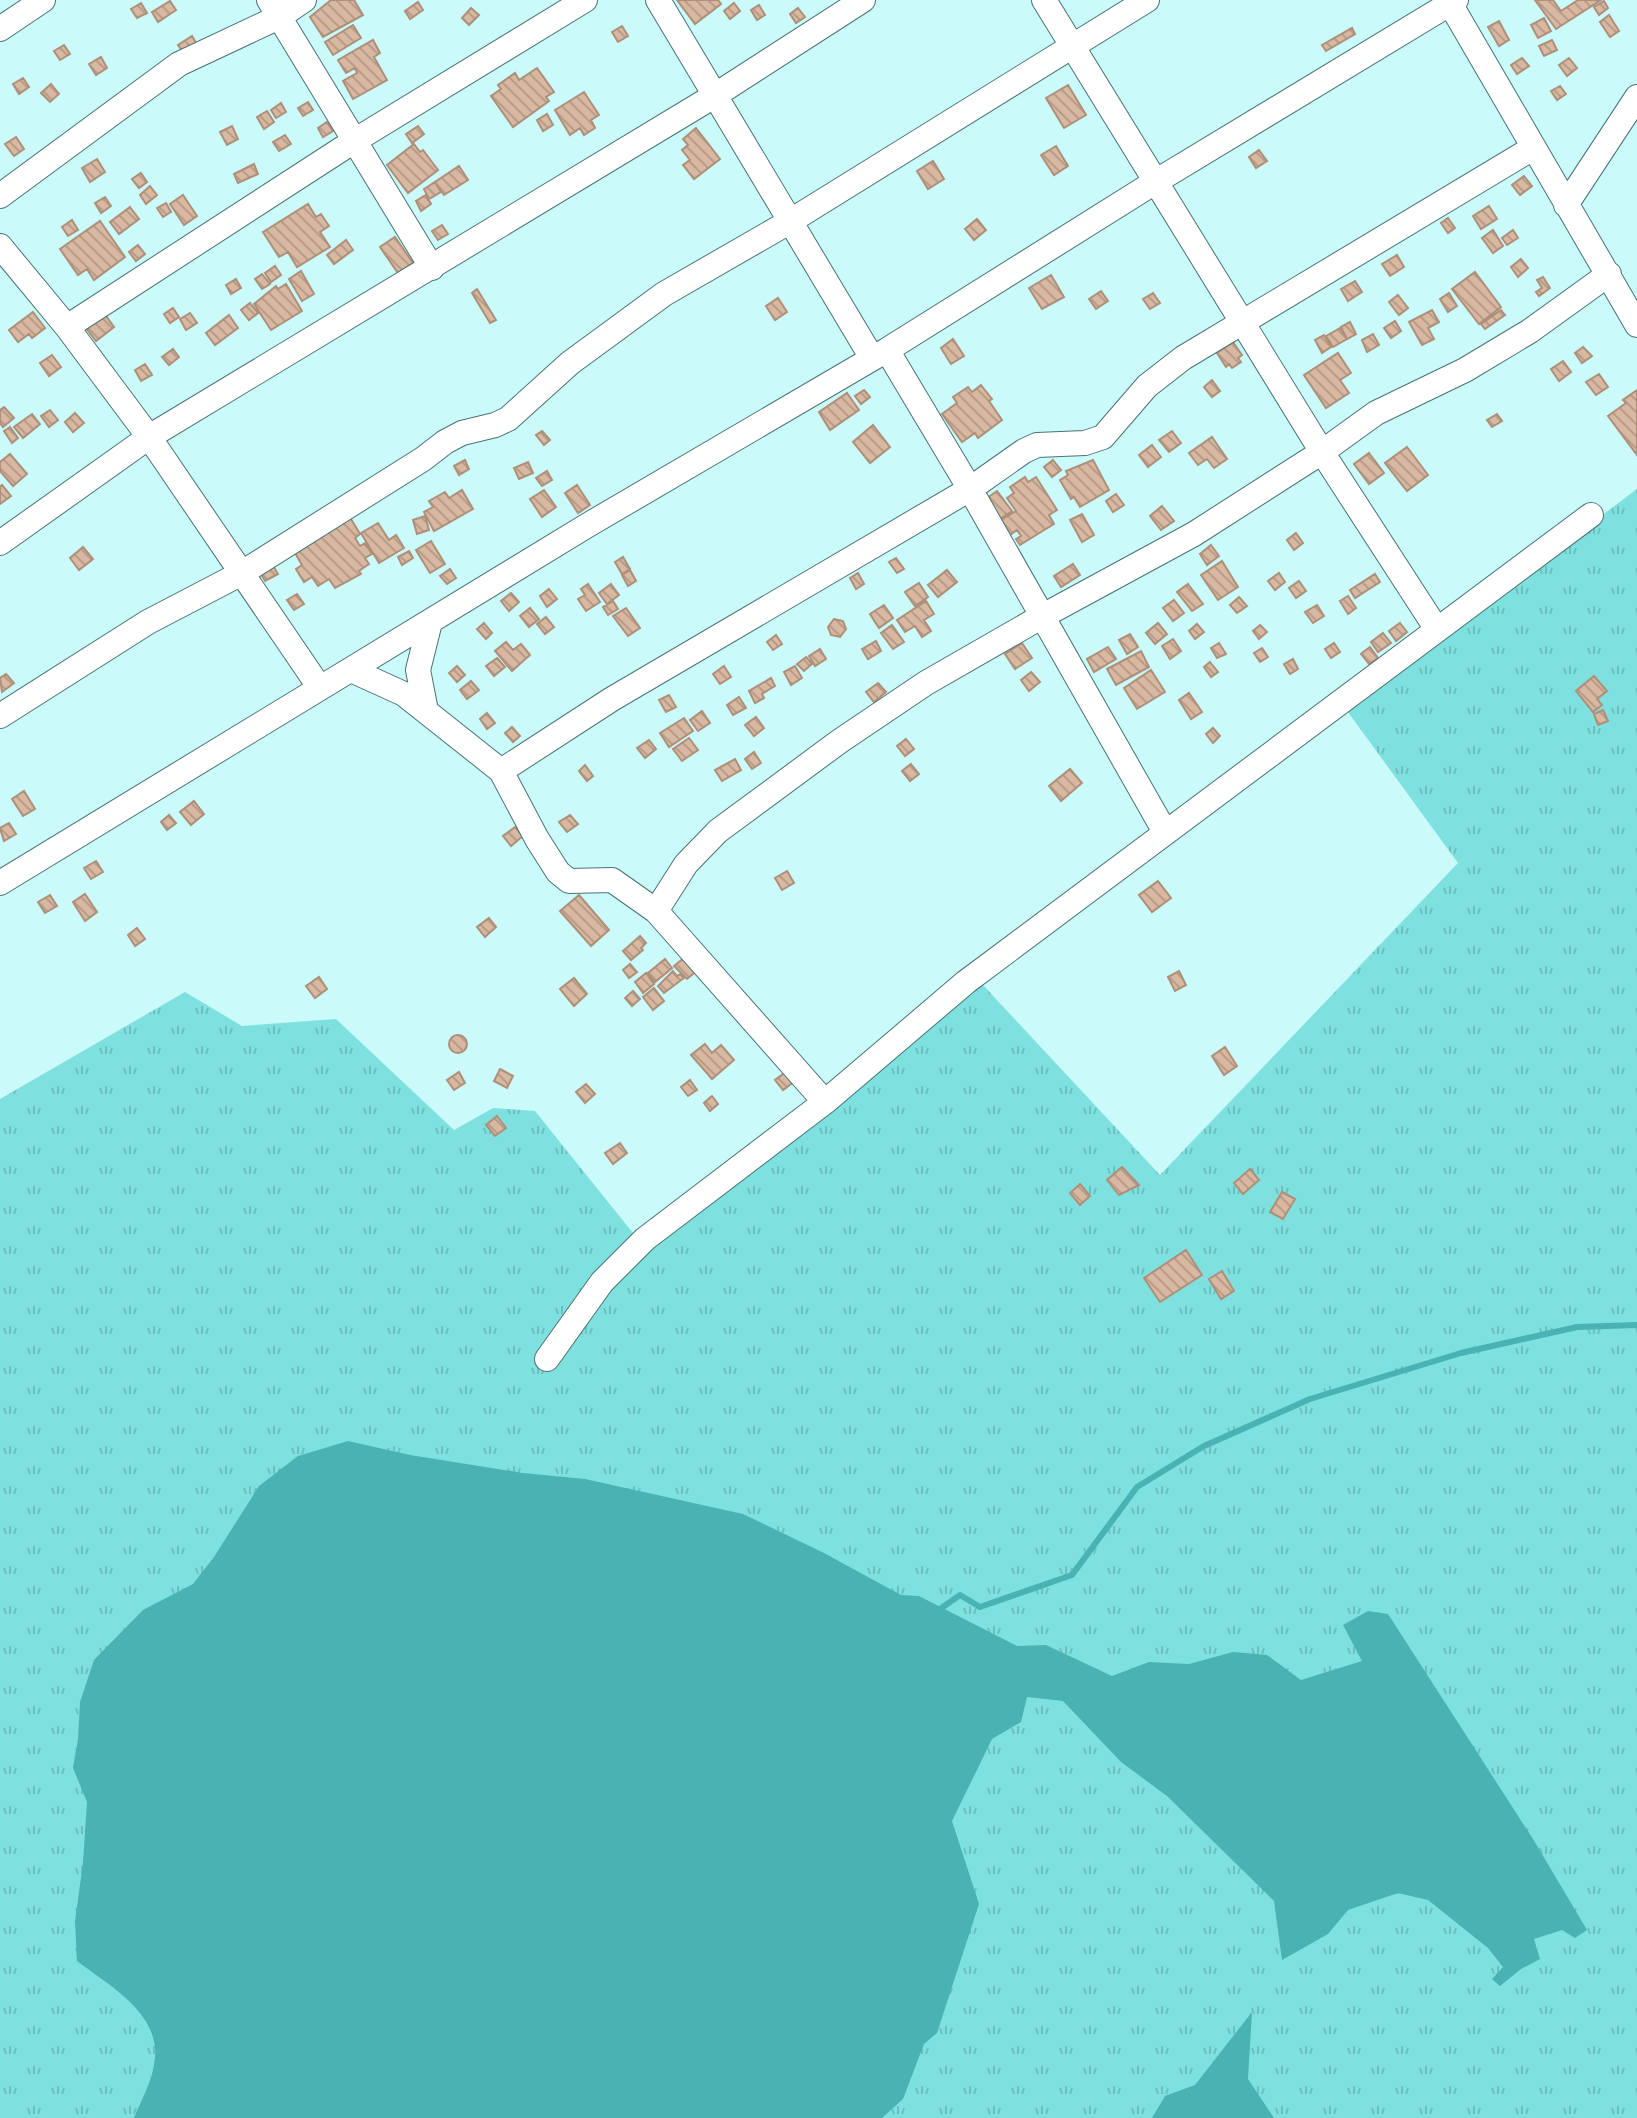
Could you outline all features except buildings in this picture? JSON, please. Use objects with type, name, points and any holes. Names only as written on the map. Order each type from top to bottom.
[{"type":"street","points":[[0,29],[43,0]]},
{"type":"street","points":[[0,196],[179,64],[274,8],[304,0]]},
{"type":"street","points":[[67,327],[354,141],[585,0]]},
{"type":"street","points":[[650,0],[658,22],[714,96]]},
{"type":"street","points":[[658,0],[789,222],[970,489],[1165,832]]},
{"type":"street","points":[[0,543],[149,437],[714,96],[863,0]]},
{"type":"street","points":[[1044,0],[1322,452],[1436,628]]},
{"type":"street","points":[[0,716],[148,622],[242,573],[445,442],[462,433],[508,419],[570,363],[664,294],[789,222],[1147,0]]},
{"type":"street","points":[[0,883],[879,354],[1452,1],[1533,148],[1637,325]]},
{"type":"street","points":[[274,8],[432,268]]},
{"type":"street","points":[[1566,205],[1637,97]]},
{"type":"street","points":[[501,771],[612,699],[970,489],[1024,451],[1037,445],[1085,443],[1103,437],[1147,386],[1183,358],[1533,148]]},
{"type":"street","points":[[0,246],[67,327],[149,437],[320,688]]},
{"type":"street","points":[[656,911],[686,864],[718,831],[913,691],[1194,534],[1322,452],[1376,413],[1465,370],[1530,331],[1609,274]]},
{"type":"street","points":[[547,1359],[602,1282],[645,1239],[825,1102],[966,982],[1591,515]]},
{"type":"street","points":[[426,711],[418,670],[430,622]]},
{"type":"street","points":[[351,670],[404,694],[501,771],[558,872],[569,881],[612,880],[656,911],[825,1102]]},
{"type":"green space","points":[[1637,489],[1637,2118],[0,2118],[0,1099],[185,992],[242,1026],[336,1019],[454,1130],[493,1108],[535,1111],[645,1248],[982,984],[1160,1175],[1458,863],[1345,708]]},
{"type":"shaded area","points":[[348,1441],[410,1455],[523,1473],[585,1479],[743,1514],[901,1595],[919,1596],[1017,1646],[1046,1645],[1112,1676],[1149,1662],[1189,1664],[1233,1652],[1267,1655],[1301,1680],[1362,1661],[1343,1625],[1368,1611],[1388,1614],[1533,1839],[1587,1930],[1575,1938],[1562,1930],[1534,1939],[1540,1959],[1500,1986],[1492,1979],[1503,1967],[1488,1948],[1428,1900],[1398,1893],[1348,1910],[1328,1934],[1282,1960],[1274,1901],[1167,1796],[1121,1762],[1063,1701],[1027,1697],[1021,1722],[992,1739],[952,1821],[979,1904],[937,2033],[924,2044],[903,2099],[882,2118],[134,2118],[154,2065],[155,2047],[151,2031],[132,2004],[77,1961],[75,1921],[87,1802],[73,1768],[80,1702],[94,1660],[143,1610],[193,1584],[259,1486],[298,1456]]},
{"type":"shaded area","points":[[1252,2012],[1248,2079],[1274,2118],[1152,2118],[1165,2096],[1195,2085]]},
{"type":"waterway","points":[[940,1609],[960,1595],[980,1607],[1072,1575],[1137,1487],[1204,1446],[1310,1399],[1461,1353],[1577,1327],[1637,1325]]}]
